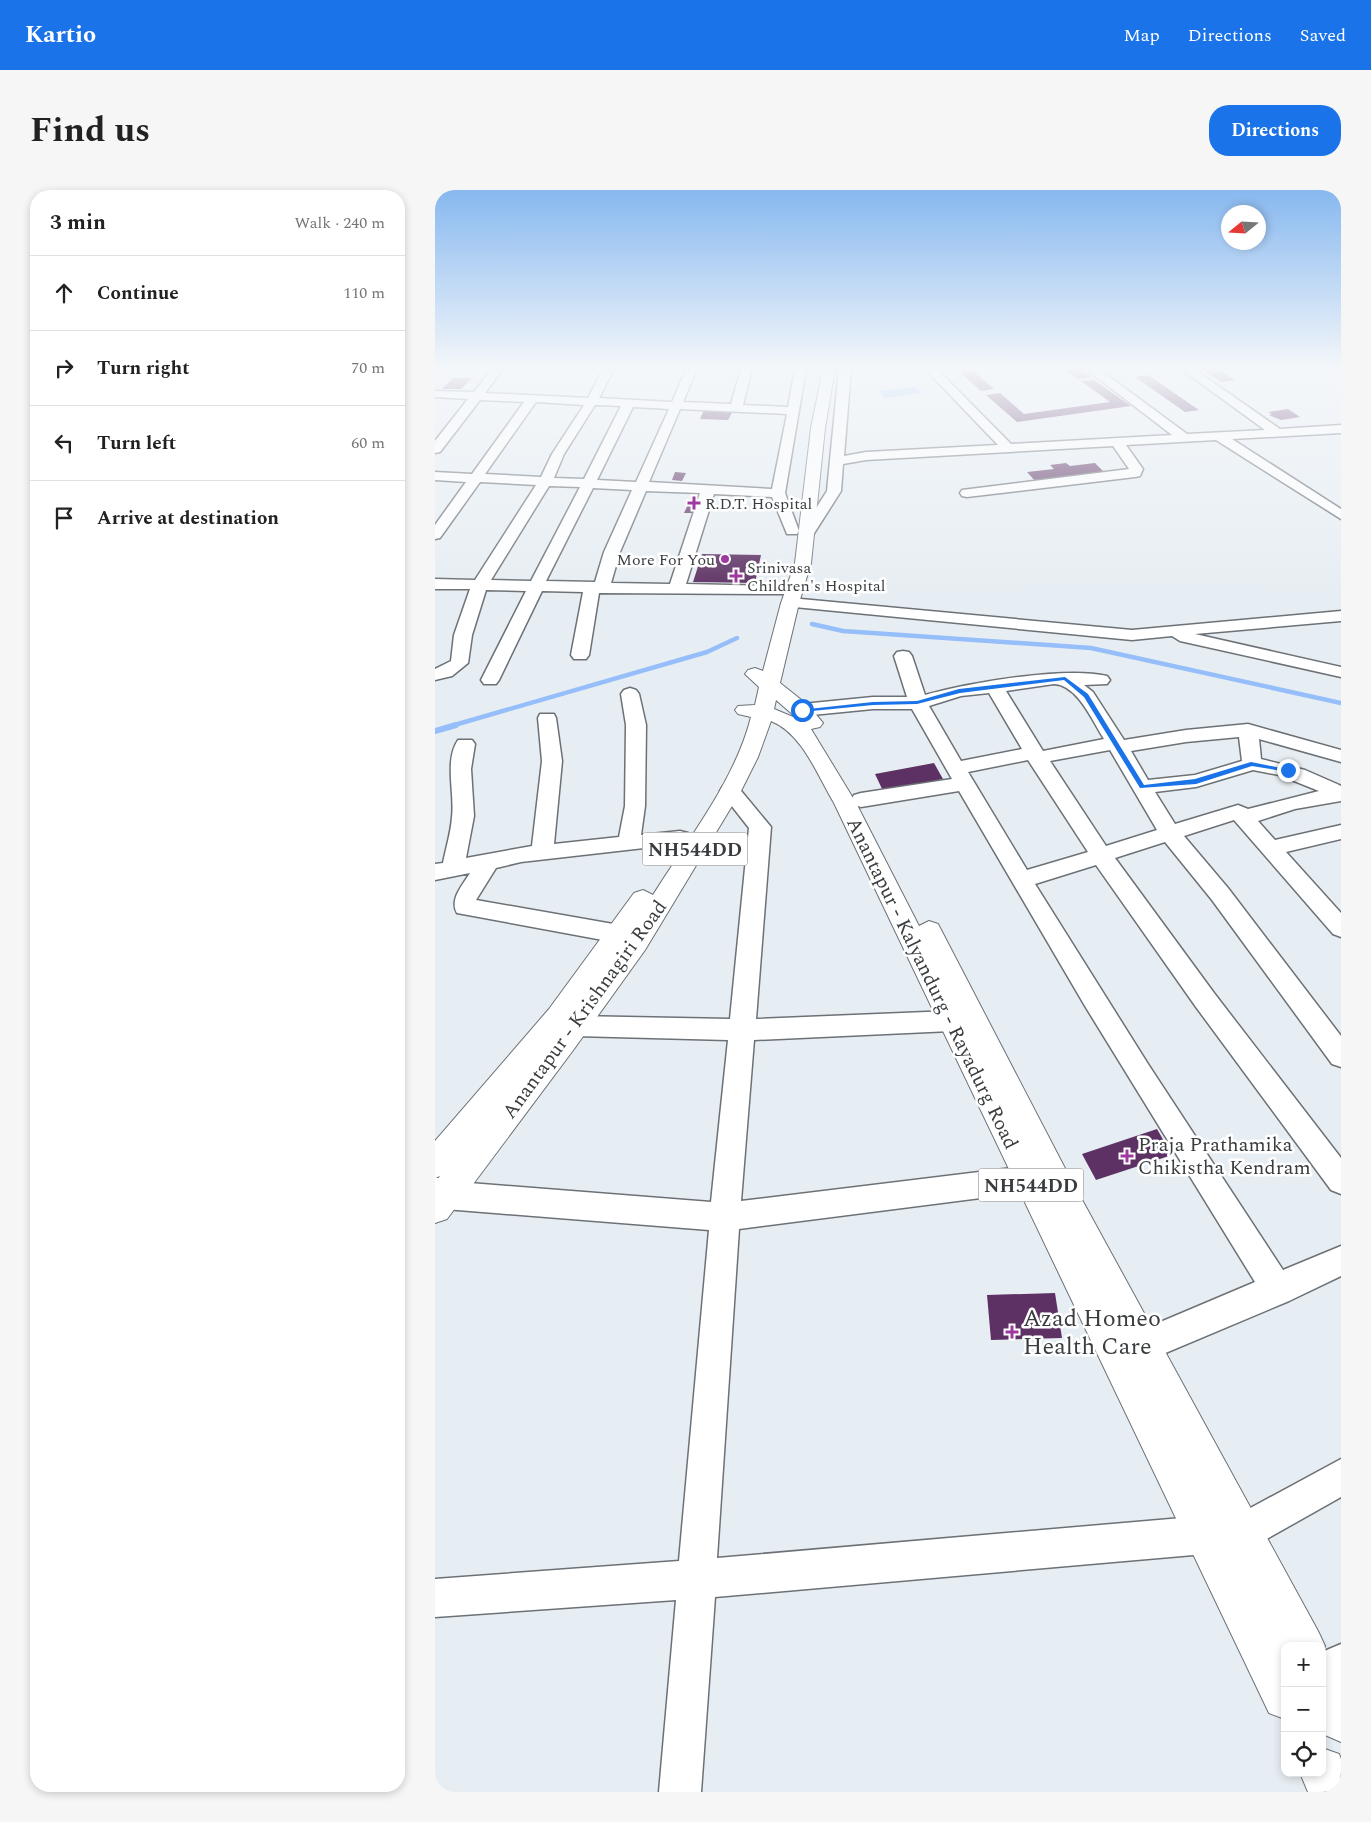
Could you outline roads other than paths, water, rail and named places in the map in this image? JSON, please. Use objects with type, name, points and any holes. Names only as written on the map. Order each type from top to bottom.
[{"type":"highway","name":"Anantapur - Krishnagiri Road","points":[[438,1198],[575,1026],[636,943],[730,791],[747,756],[758,696],[784,597],[803,563],[800,532],[806,444]]},
{"type":"highway","name":"Anantapur - Krishnagiri Road","points":[[435,1164],[559,1016],[619,934],[727,760],[758,696]]},
{"type":"highway","name":"Anantapur - Kalyandurg - Rayadurg Road","points":[[758,696],[802,710],[830,747],[861,800],[1058,1186],[1301,1642]]},
{"type":"highway","name":"Anantapur - Kalyandurg - Rayadurg Road","points":[[758,696],[803,732],[845,802],[1028,1179],[1281,1689]]},
{"type":"highway","points":[[1324,1687],[1341,1719]]},
{"type":"highway","points":[[1325,1777],[1333,1792]]},
{"type":"street","points":[[435,535],[501,444]]},
{"type":"street","points":[[435,675],[446,672],[459,663],[463,635],[480,585],[546,480],[557,454],[564,444]]},
{"type":"street","points":[[490,680],[534,587],[609,444]]},
{"type":"street","points":[[581,655],[597,589],[660,444]]},
{"type":"street","points":[[778,493],[798,444]]},
{"type":"street","points":[[778,493],[800,532],[834,491],[838,444]]},
{"type":"street","points":[[1004,444],[1008,448]]},
{"type":"street","points":[[837,461],[866,456],[1085,444]]},
{"type":"street","points":[[967,493],[1135,473],[1136,469],[1118,444]]},
{"type":"street","points":[[1231,444],[1341,514]]},
{"type":"street","points":[[435,476],[778,493]]},
{"type":"street","points":[[676,590],[708,490]]},
{"type":"street","points":[[435,584],[676,590],[784,597],[1132,635],[1341,616]]},
{"type":"street","points":[[1169,631],[1197,642],[1341,672]]},
{"type":"street","points":[[903,656],[917,702],[959,776],[1169,1122],[1277,1290]]},
{"type":"street","points":[[802,710],[917,702],[959,691],[1035,680],[1065,678],[1101,680]]},
{"type":"street","points":[[1065,678],[1086,696],[1118,745],[1169,832],[1220,894],[1341,1056]]},
{"type":"street","points":[[995,687],[1034,755],[1102,856],[1238,1045],[1341,1181]]},
{"type":"street","points":[[629,844],[635,806],[633,766],[636,725],[630,694]]},
{"type":"street","points":[[542,853],[552,761],[547,718]]},
{"type":"street","points":[[1248,730],[1251,764]]},
{"type":"street","points":[[861,800],[1034,755],[1248,730],[1341,756]]},
{"type":"street","points":[[465,744],[461,769],[463,816],[444,870],[542,853],[680,838]]},
{"type":"street","points":[[1142,787],[1196,782],[1251,764],[1288,770],[1341,794]]},
{"type":"street","points":[[680,1792],[725,1217],[760,827],[730,791]]},
{"type":"street","points":[[1243,818],[1292,802],[1341,794]]},
{"type":"street","points":[[1021,880],[1102,856],[1169,832],[1238,812],[1341,928]]},
{"type":"street","points":[[1270,849],[1341,832]]},
{"type":"street","points":[[488,862],[465,900],[465,907],[619,934]]},
{"type":"street","points":[[575,1026],[742,1030],[951,1021]]},
{"type":"street","points":[[438,1198],[725,1217],[1028,1179]]},
{"type":"street","points":[[1143,1346],[1341,1261]]},
{"type":"street","points":[[1243,1532],[1341,1477]]},
{"type":"street","points":[[435,1598],[697,1579],[1205,1535]]},
{"type":"street","points":[[1326,1672],[1341,1664]]},
{"type":"waterway","points":[[812,624],[843,631],[1091,648],[1341,703]]},
{"type":"waterway","points":[[451,726],[707,652],[737,638]]},
{"type":"waterway","points":[[435,731],[456,725]]},
{"type":"place","name":"R.D.T. Hospital","points":[[694,503]]},
{"type":"place","name":"More For You","points":[[725,559]]},
{"type":"place","name":"Srinivasa Children's Hospital","points":[[736,576]]},
{"type":"place","name":"Praja Prathamika Chikistha Kendram","points":[[1127,1156]]},
{"type":"place","name":"Azad Homeo Health Care","points":[[1012,1332]]}]
